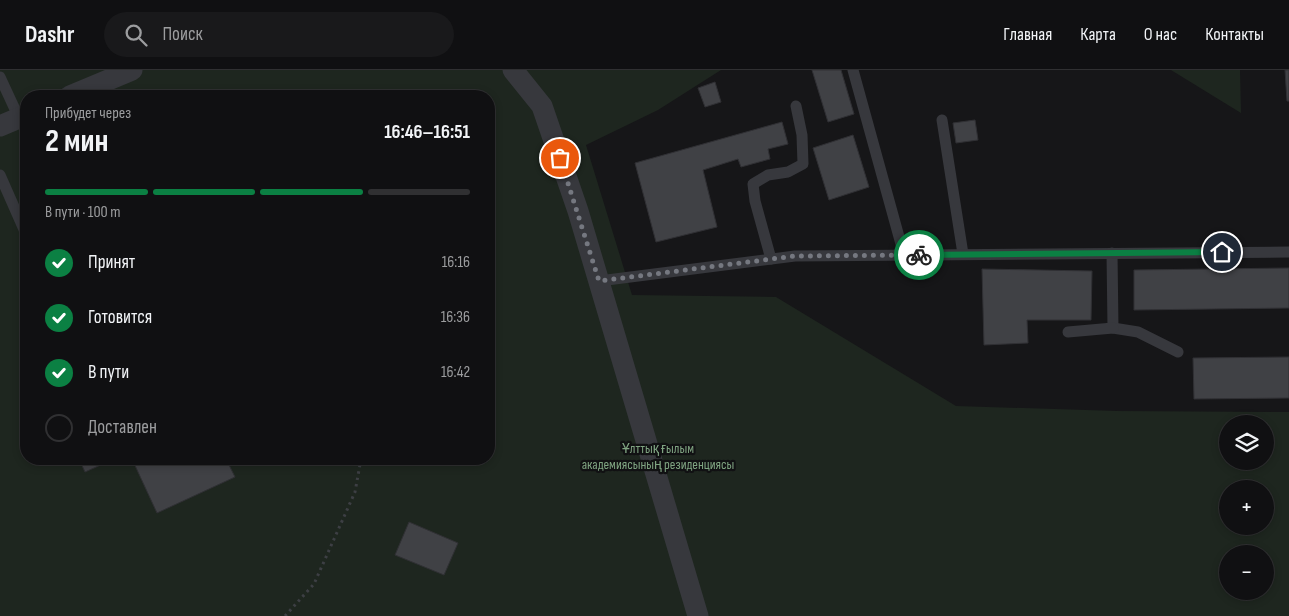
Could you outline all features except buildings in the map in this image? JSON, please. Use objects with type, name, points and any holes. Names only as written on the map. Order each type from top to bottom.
[{"type":"street","points":[[84,90],[132,70]]},
{"type":"street","points":[[513,70],[542,106],[578,211],[698,616]]},
{"type":"lane","points":[[853,70],[904,255]]},
{"type":"lane","points":[[0,77],[15,120]]},
{"type":"lane","points":[[771,259],[755,202],[753,184],[768,175],[788,172],[803,164],[802,135],[796,106]]},
{"type":"lane","points":[[942,120],[963,254]]},
{"type":"lane","points":[[0,175],[20,220]]},
{"type":"lane","points":[[599,281],[795,256],[1289,252]]},
{"type":"lane","points":[[1112,253],[1113,328]]},
{"type":"lane","points":[[1068,332],[1113,328],[1138,332],[1178,352]]},
{"type":"path","points":[[285,616],[314,584],[355,492],[361,465]]},
{"type":"green space","name":"Ұлттық ғылым академиясының резиденциясы","points":[[0,70],[721,70],[658,110],[586,145],[632,295],[776,297],[956,406],[1117,411],[1289,412],[1289,616],[0,616]]},
{"type":"green space","points":[[1171,70],[1240,70],[1241,113]]},
{"type":"way so far","points":[[560,158],[599,281],[795,256],[919,255]]},
{"type":"route","points":[[919,255],[1222,252]]}]
